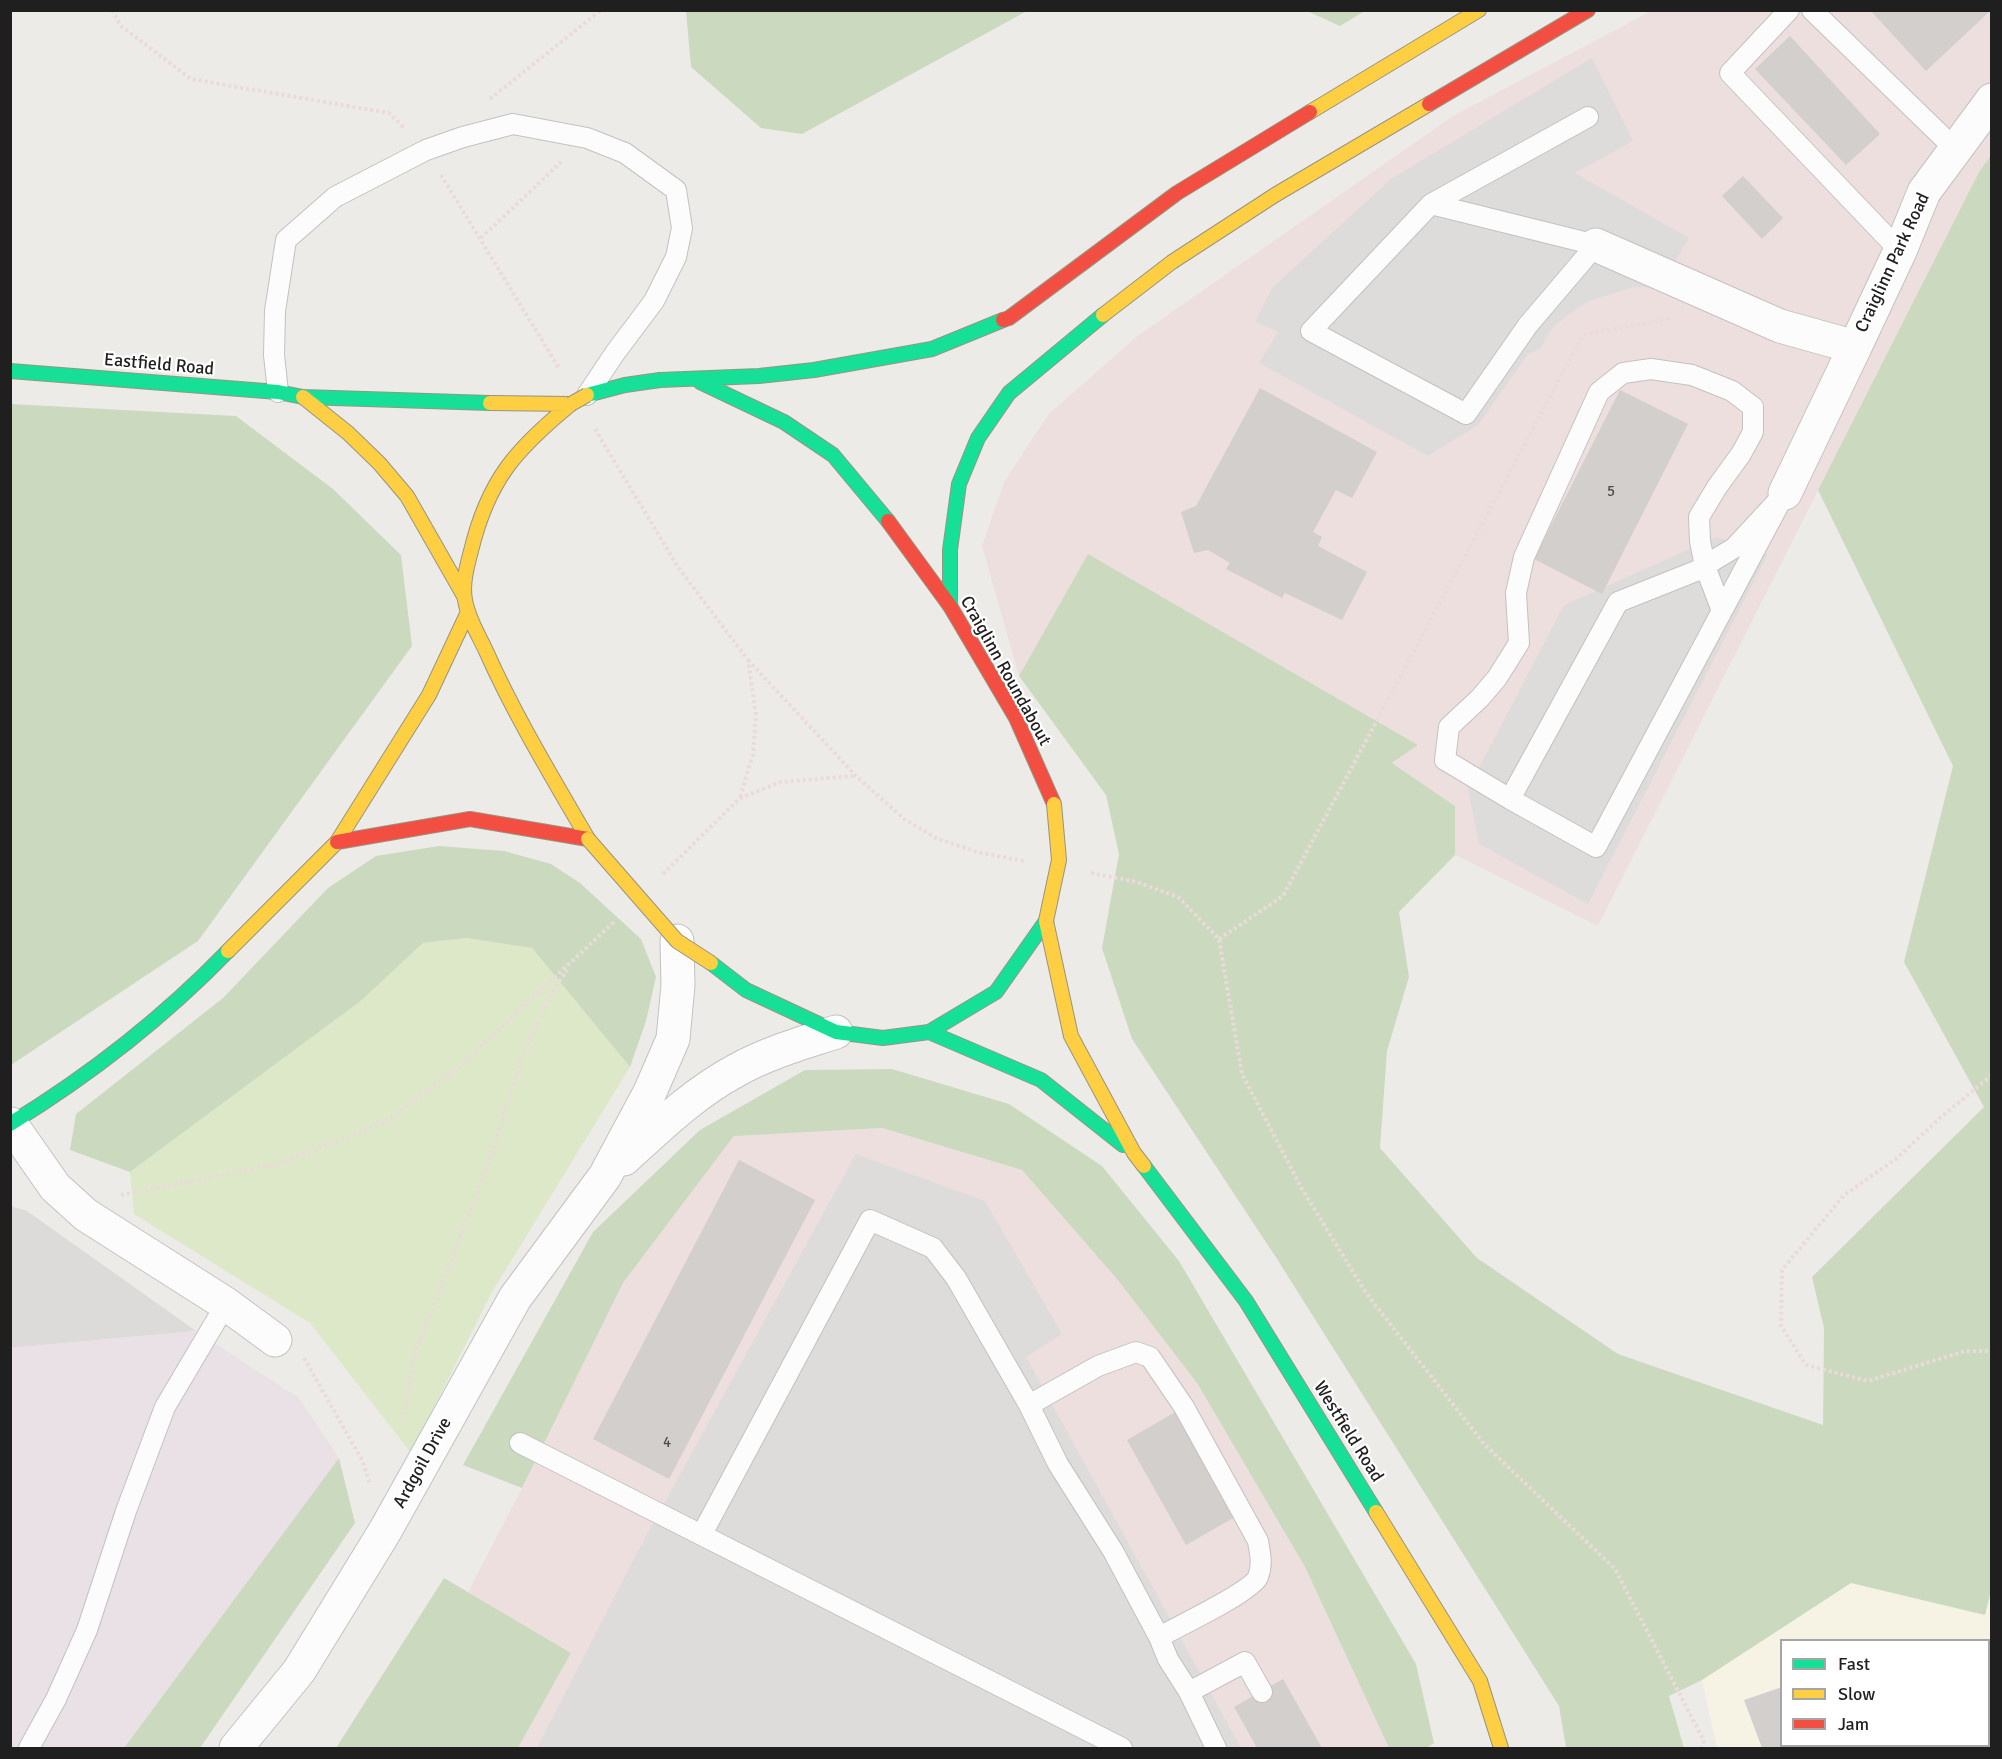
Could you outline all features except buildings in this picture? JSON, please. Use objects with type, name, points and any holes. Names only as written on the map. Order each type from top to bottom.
[{"type":"main road","points":[[696,380],[814,370],[932,349],[1009,318],[1177,193],[1479,10]]},
{"type":"main road","points":[[950,606],[950,550],[959,484],[978,438],[1009,393],[1070,341],[1172,262],[1275,195],[1588,10]]},
{"type":"main road","name":"Eastfield Road","points":[[10,371],[278,392],[303,397],[484,404],[579,399]]},
{"type":"main road","name":"Craiglinn Roundabout","points":[[660,380],[696,380],[784,422],[833,455],[900,536],[950,606],[1016,718],[1054,804],[1059,860],[1046,921],[996,992],[929,1032],[883,1038],[836,1032],[746,990],[677,941],[588,839],[516,715],[468,612],[464,596],[469,557],[481,512],[507,462],[532,435],[579,399],[625,385],[660,380]]},
{"type":"main road","name":"Eastfield Road","points":[[303,397],[348,433],[408,496],[464,596]]},
{"type":"main road","points":[[10,1124],[51,1100],[144,1030],[192,988],[337,842],[429,696],[468,612]]},
{"type":"main road","points":[[337,842],[470,819],[588,839]]},
{"type":"main road","name":"Westfield Road","points":[[1046,921],[1071,1036],[1134,1153],[1252,1311],[1480,1681],[1501,1749]]},
{"type":"main road","name":"Westfield Road","points":[[929,1032],[1041,1080],[1134,1153]]},
{"type":"street","name":"Craiglinn Park Road","points":[[1596,245],[1780,326],[1855,347],[1900,251],[1924,192],[1992,100]]},
{"type":"street","points":[[1785,493],[1855,347]]},
{"type":"street","name":"Ardgoil Drive","points":[[236,1749],[299,1671],[385,1531],[515,1298],[605,1176],[650,1092],[673,1040],[678,985],[677,941]]},
{"type":"street","name":"Ardgoil Drive","points":[[605,1176],[677,1111],[737,1070],[778,1051],[836,1032]]},
{"type":"street","points":[[10,1124],[55,1187],[86,1215],[226,1304],[275,1340]]},
{"type":"lane","points":[[1789,10],[1730,73],[1900,251]]},
{"type":"lane","points":[[1812,10],[1955,149]]},
{"type":"lane","points":[[1431,204],[1596,245],[1528,325],[1466,414],[1311,331],[1431,204],[1588,117]]},
{"type":"lane","points":[[278,392],[274,355],[275,311],[286,240],[335,197],[426,150],[463,137],[513,124],[586,138],[625,153],[676,190],[682,228],[676,257],[654,301],[579,399]]},
{"type":"lane","points":[[1722,611],[1705,566],[1700,541],[1699,517],[1753,432],[1753,407],[1731,391],[1692,375],[1652,369],[1623,373],[1599,392],[1524,557],[1516,593],[1519,643],[1497,678],[1449,727],[1445,760],[1596,847],[1722,611],[1785,493]]},
{"type":"lane","points":[[1510,799],[1618,602],[1696,572],[1734,548],[1785,493]]},
{"type":"lane","points":[[702,1534],[870,1220],[933,1248],[956,1278],[1029,1405],[1058,1464],[1113,1551],[1159,1637],[1168,1659],[1189,1692],[1216,1749]]},
{"type":"lane","points":[[29,1749],[56,1699],[87,1630],[126,1511],[165,1407],[226,1304]]},
{"type":"lane","points":[[1029,1405],[1098,1366],[1136,1352],[1150,1357],[1184,1407],[1258,1541],[1262,1563],[1257,1580],[1244,1591],[1159,1637]]},
{"type":"lane","points":[[520,1443],[1122,1749]]},
{"type":"lane","points":[[1189,1692],[1245,1662],[1262,1692]]},
{"type":"path","points":[[112,10],[121,26],[191,79],[389,113],[426,150],[561,372]]},
{"type":"path","points":[[482,106],[601,10]]},
{"type":"path","points":[[481,238],[586,138]]},
{"type":"path","points":[[1219,939],[1283,896],[1583,335],[1676,318]]},
{"type":"path","points":[[592,423],[678,567],[748,660],[856,776],[904,819],[936,838],[977,852],[1034,863]]},
{"type":"path","points":[[748,660],[756,715],[753,754],[740,798],[781,782],[856,776]]},
{"type":"path","points":[[1080,871],[1137,882],[1178,897],[1219,939],[1242,1074],[1302,1189],[1366,1293],[1484,1444],[1615,1569],[1704,1741],[1702,1749]]},
{"type":"path","points":[[117,1196],[275,1165],[386,1122],[462,1064],[571,963],[553,991],[523,1054],[489,1161],[412,1362],[403,1429]]},
{"type":"path","points":[[1992,1075],[1940,1118],[1896,1159],[1844,1195],[1782,1270],[1781,1326],[1806,1365],[1868,1382],[1965,1351],[1992,1351]]},
{"type":"path","points":[[275,1340],[298,1347],[362,1460],[385,1531]]},
{"type":"shaded area","points":[[1651,11],[1991,11],[1991,155],[1979,172],[1598,926],[1455,855],[1455,806],[1392,763],[1418,745],[1088,555],[1019,676],[982,546],[1004,482],[1048,415],[1136,337],[1453,116]]},
{"type":"shaded area","points":[[1592,58],[1633,141],[1575,173],[1689,238],[1659,288],[1634,287],[1589,301],[1568,315],[1553,327],[1540,349],[1528,354],[1478,425],[1428,456],[1259,363],[1278,332],[1255,321],[1273,287],[1391,179]]},
{"type":"shaded area","points":[[1717,537],[1768,554],[1588,904],[1479,844],[1468,789],[1564,605]]},
{"type":"shaded area","points":[[882,1128],[1022,1170],[1117,1279],[1197,1383],[1305,1567],[1389,1748],[518,1748],[571,1653],[468,1592],[623,1283],[735,1135]]},
{"type":"shaded area","points":[[856,1154],[985,1201],[1062,1334],[1026,1357],[1241,1748],[537,1748],[638,1551]]},
{"type":"shaded area","points":[[11,1206],[27,1211],[196,1331],[11,1348]]},
{"type":"shaded area","points":[[196,1331],[299,1398],[339,1458],[124,1748],[11,1748],[11,1348]]},
{"type":"shaded area","points":[[1851,1583],[1985,1615],[1991,1587],[1991,1748],[1717,1748],[1702,1680]]},
{"type":"green space","points":[[686,10],[1027,11],[802,134],[761,128],[691,67]]},
{"type":"green space","points":[[1365,10],[1340,26],[1307,11]]},
{"type":"green space","points":[[1991,155],[1992,1587],[1985,1615],[1851,1583],[1702,1680],[1669,1696],[1684,1748],[1566,1748],[1559,1706],[1277,1259],[1132,1039],[1102,948],[1119,854],[1106,795],[1019,676],[1088,554],[1418,745],[1392,763],[1455,806],[1455,855],[1399,912],[1409,977],[1387,1051],[1380,1148],[1477,1258],[1618,1354],[1823,1425],[1824,1328],[1812,1277],[1984,1107],[1904,962],[1953,766],[1818,490],[1979,172]]},
{"type":"green space","points":[[11,404],[236,416],[333,489],[401,555],[412,646],[198,941],[11,1065]]},
{"type":"green space","points":[[439,846],[504,851],[551,864],[580,883],[641,939],[656,977],[646,1021],[630,1067],[532,948],[466,938],[423,943],[362,1000],[130,1172],[70,1150],[76,1114],[223,998],[328,888],[376,856]]},
{"type":"green space","points":[[466,938],[532,948],[630,1067],[492,1292],[411,1453],[310,1323],[134,1214],[130,1172],[362,1000],[423,943]]},
{"type":"green space","points":[[892,1069],[1009,1104],[1102,1166],[1179,1261],[1416,1664],[1434,1743],[1427,1748],[1389,1748],[1305,1567],[1197,1383],[1117,1279],[1022,1170],[882,1128],[734,1136],[623,1283],[522,1488],[463,1465],[593,1232],[700,1130],[805,1070]]},
{"type":"green space","points":[[339,1458],[355,1523],[200,1748],[124,1748]]},
{"type":"green space","points":[[444,1578],[571,1653],[518,1748],[336,1748]]},
{"type":"traffic: fast","points":[[950,606],[950,550],[959,484],[978,438],[1009,393],[1103,315]]},
{"type":"traffic: fast","points":[[587,395],[625,385],[660,380],[759,376],[814,370],[932,349],[1003,320]]},
{"type":"traffic: fast","points":[[10,371],[278,392],[303,397],[490,403]]},
{"type":"traffic: fast","points":[[700,382],[784,422],[833,455],[888,521]]},
{"type":"traffic: fast","points":[[711,963],[746,990],[836,1032],[883,1038],[929,1032],[996,992],[1046,921]]},
{"type":"traffic: fast","points":[[10,1124],[69,1086],[125,1044],[178,999],[228,951]]},
{"type":"traffic: fast","points":[[929,1032],[1041,1080],[1123,1145]]},
{"type":"traffic: fast","points":[[1144,1166],[1246,1301],[1376,1512]]},
{"type":"traffic: slow","points":[[1310,112],[1479,10]]},
{"type":"traffic: slow","points":[[1103,315],[1172,262],[1275,195],[1429,104]]},
{"type":"traffic: slow","points":[[571,404],[587,395]]},
{"type":"traffic: slow","points":[[303,397],[348,433],[379,463],[407,496],[464,596]]},
{"type":"traffic: slow","points":[[490,403],[571,404]]},
{"type":"traffic: slow","points":[[571,404],[520,452],[496,485],[478,526],[467,569],[464,594],[471,620],[509,699],[588,839]]},
{"type":"traffic: slow","points":[[228,951],[337,842],[429,695],[468,612]]},
{"type":"traffic: slow","points":[[1046,921],[1059,860],[1054,804]]},
{"type":"traffic: slow","points":[[588,839],[677,941],[711,963]]},
{"type":"traffic: slow","points":[[1046,921],[1071,1036],[1134,1153],[1144,1166]]},
{"type":"traffic: slow","points":[[1376,1512],[1480,1681],[1501,1748]]},
{"type":"traffic: jam","points":[[1429,104],[1588,10]]},
{"type":"traffic: jam","points":[[1003,320],[1009,318],[1177,193],[1310,112]]},
{"type":"traffic: jam","points":[[888,521],[950,606],[1016,718],[1054,804]]},
{"type":"traffic: jam","points":[[337,842],[470,819],[588,839]]}]
